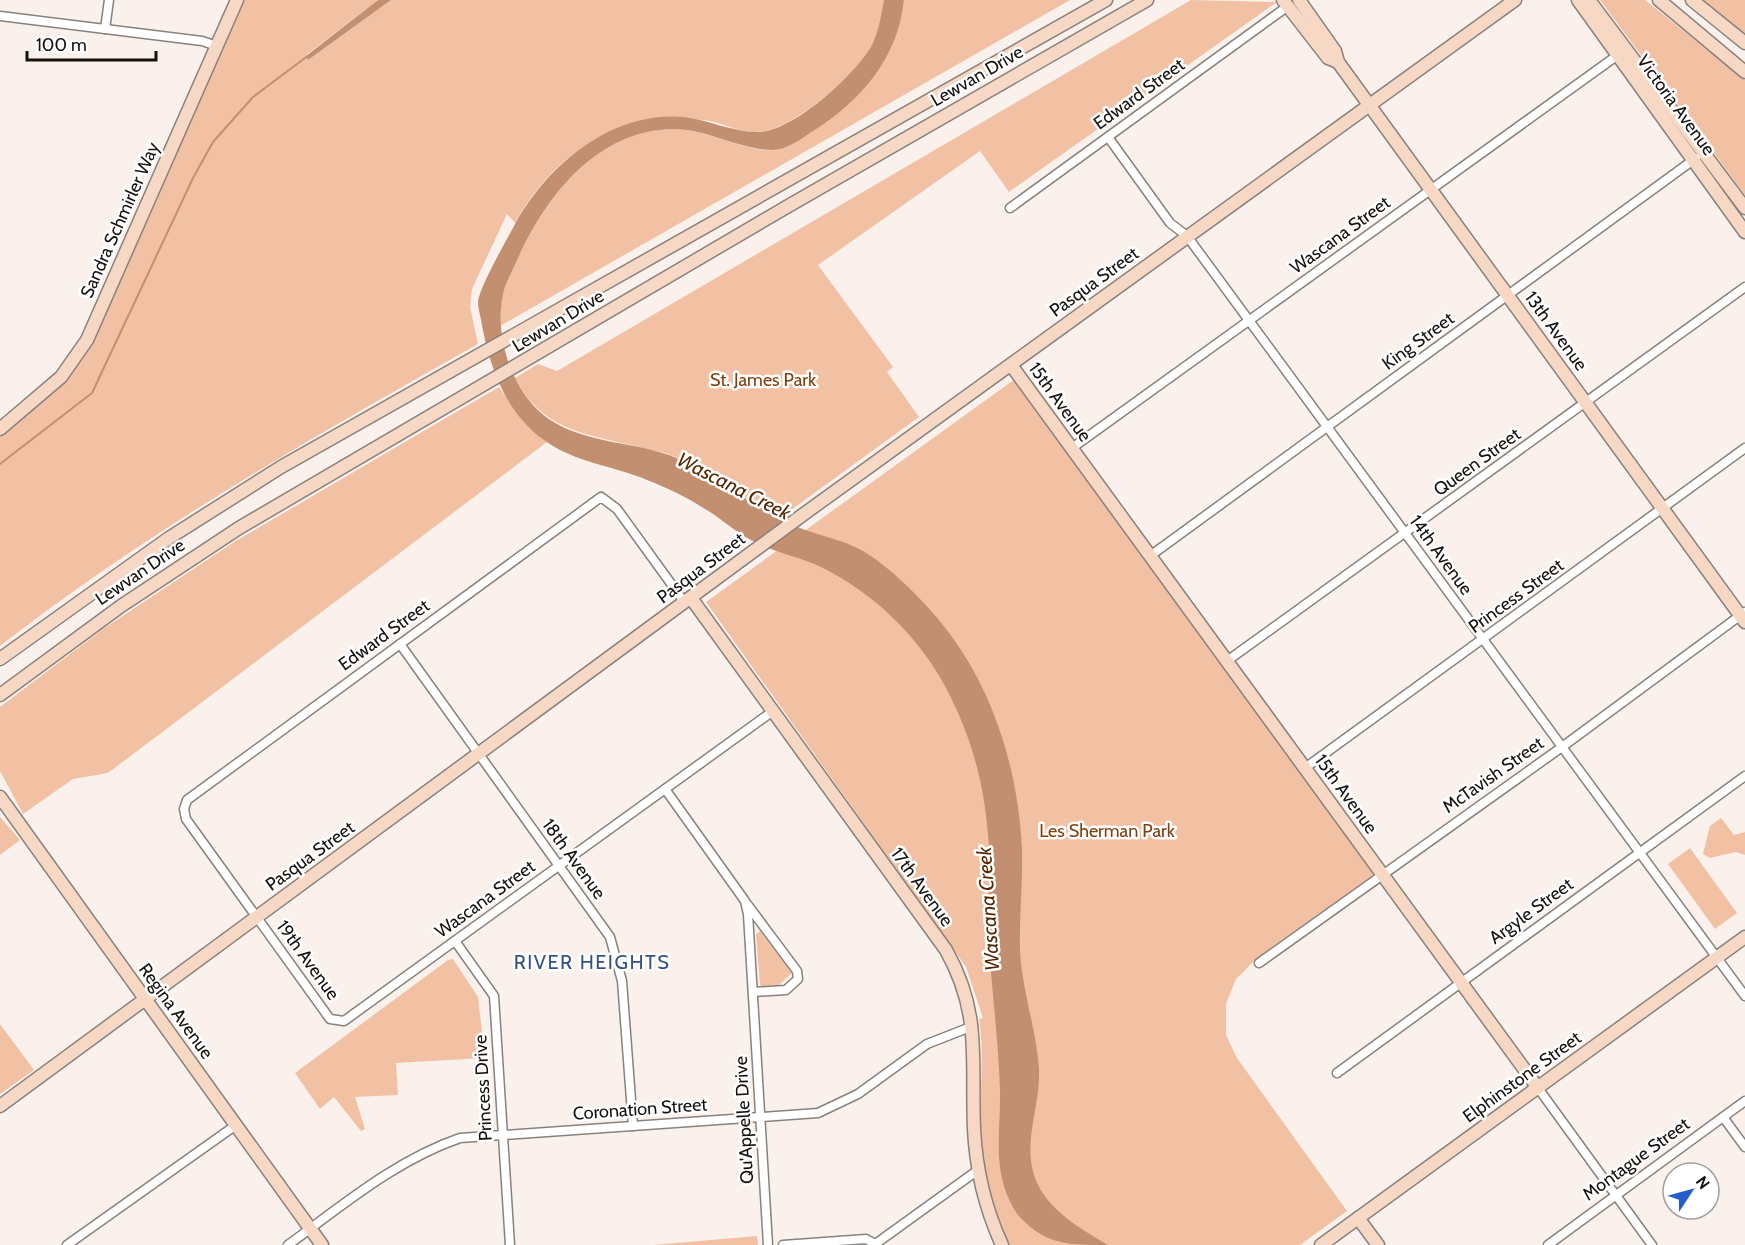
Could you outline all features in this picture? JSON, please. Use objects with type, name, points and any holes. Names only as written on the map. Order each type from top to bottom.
[{"type":"street","points":[[105,29],[110,0]]},
{"type":"street","name":"Sandra Schmirler Way","points":[[0,429],[61,377],[87,340],[237,0]]},
{"type":"street","name":"Lewvan Drive","points":[[0,659],[75,603],[224,502],[529,326],[1106,0]]},
{"type":"street","name":"Lewvan Drive","points":[[0,695],[202,551],[800,199],[1147,0]]},
{"type":"street","name":"Pasqua Street","points":[[0,1106],[821,501],[1515,0]]},
{"type":"street","name":"Victoria Avenue","points":[[1578,0],[1622,52],[1699,156],[1745,208]]},
{"type":"street","name":"Victoria Avenue","points":[[1589,0],[1622,52]]},
{"type":"street","points":[[1659,0],[1745,72]]},
{"type":"street","points":[[1692,0],[1745,43]]},
{"type":"street","name":"13th Avenue","points":[[1290,2],[1328,58],[1338,62],[1743,616]]},
{"type":"street","name":"Edward Street","points":[[1010,208],[1290,2]]},
{"type":"street","points":[[0,16],[202,41],[217,46]]},
{"type":"street","name":"Wascana Street","points":[[1072,448],[1622,52]]},
{"type":"street","name":"14th Avenue","points":[[1108,137],[1170,224],[1187,236],[1745,996]]},
{"type":"street","name":"Victoria Avenue","points":[[1699,156],[1745,232]]},
{"type":"street","name":"King Street","points":[[1150,556],[1699,156]]},
{"type":"street","name":"Queen Street","points":[[1227,661],[1745,287]]},
{"type":"street","name":"15th Avenue","points":[[1011,365],[1652,1245]]},
{"type":"street","name":"Princess Street","points":[[1305,768],[1745,448]]},
{"type":"street","name":"Edward Street","points":[[187,800],[601,496]]},
{"type":"street","name":"17th Avenue","points":[[601,496],[617,509],[773,711],[946,950],[966,992],[973,1026],[974,1128],[978,1170],[986,1206],[1002,1245]]},
{"type":"street","name":"McTavish Street","points":[[1259,963],[1743,616]]},
{"type":"street","name":"18th Avenue","points":[[400,644],[610,937],[622,981],[633,1126]]},
{"type":"street","name":"Wascana Street","points":[[330,1019],[344,1021],[773,711]]},
{"type":"street","name":"Argyle Street","points":[[1337,1073],[1745,776]]},
{"type":"street","points":[[665,789],[797,970],[798,979],[786,990],[753,992]]},
{"type":"street","name":"Regina Avenue","points":[[0,798],[322,1245]]},
{"type":"street","name":"19th Avenue","points":[[187,800],[184,809],[186,819],[330,1019]]},
{"type":"street","name":"Qu'Appelle Drive","points":[[745,901],[753,992],[768,1245]]},
{"type":"street","name":"Elphinstone Street","points":[[1321,1245],[1745,937]]},
{"type":"street","name":"Princess Drive","points":[[455,941],[494,996],[501,1136],[510,1245]]},
{"type":"street","name":"Coronation Street","points":[[311,1229],[397,1167],[436,1147],[460,1138],[818,1113],[834,1108],[858,1094],[927,1044],[973,1026]]},
{"type":"street","name":"Montague Street","points":[[1548,1245],[1745,1101]]},
{"type":"street","points":[[1723,1117],[1745,1147]]},
{"type":"street","points":[[67,1245],[237,1125]]},
{"type":"street","points":[[783,1245],[866,1239],[876,1245],[978,1170]]},
{"type":"street","points":[[1358,1218],[1378,1245]]},
{"type":"street","points":[[288,1245],[311,1229]]},
{"type":"green space","points":[[244,0],[378,0],[306,55],[308,60],[391,0],[884,0],[877,35],[867,53],[855,68],[823,98],[787,123],[770,130],[755,132],[709,121],[673,117],[656,118],[612,130],[574,154],[541,185],[515,223],[507,214],[472,289],[470,307],[478,344],[233,486],[114,563],[0,646],[0,437],[49,395],[90,345]]},
{"type":"green space","points":[[904,0],[1070,0],[500,326],[504,290],[527,240],[558,193],[598,154],[622,140],[649,131],[677,129],[689,130],[765,150],[777,150],[793,144],[902,14]]},
{"type":"green space","name":"St. James Park","points":[[1191,0],[1277,2],[1009,192],[980,151],[818,265],[893,367],[887,372],[919,417],[780,518],[700,470],[670,455],[588,435],[555,421],[540,411],[527,397],[515,378],[538,364],[557,371]]},
{"type":"green space","points":[[1600,0],[1645,0],[1745,80],[1745,195]]},
{"type":"green space","points":[[1702,0],[1745,0],[1745,35]]},
{"type":"green space","name":"Les Sherman Park","points":[[1015,379],[1377,873],[1255,960],[1236,979],[1226,1004],[1226,1035],[1237,1058],[1347,1211],[1300,1245],[1009,1245],[993,1203],[983,1159],[982,1047],[979,1019],[983,1018],[966,967],[706,602]]},
{"type":"green space","points":[[499,387],[524,422],[547,442],[108,773],[73,779],[23,814],[0,771],[0,707],[103,629],[234,542]]},
{"type":"green space","points":[[0,817],[20,840],[0,855]]},
{"type":"green space","points":[[1721,818],[1734,835],[1745,832],[1745,855],[1736,852],[1710,858],[1703,854],[1710,826]]},
{"type":"green space","points":[[1690,848],[1737,913],[1715,929],[1668,864]]},
{"type":"green space","points":[[760,931],[792,973],[778,986],[762,988],[760,984],[756,934]]},
{"type":"green space","points":[[453,959],[478,997],[485,1058],[396,1063],[398,1095],[355,1097],[365,1129],[361,1131],[334,1097],[320,1109],[295,1073],[448,960]]},
{"type":"green space","points":[[0,1024],[34,1070],[0,1094]]},
{"type":"green space","points":[[757,1236],[758,1245],[653,1245]]},
{"type":"shaded area","points":[[378,0],[391,0],[308,60],[306,56]]},
{"type":"shaded area","points":[[884,0],[904,0],[894,41],[885,59],[874,76],[847,106],[794,144],[772,150],[759,149],[686,130],[645,132],[619,142],[596,155],[575,173],[541,216],[509,278],[502,300],[501,316],[505,351],[518,384],[539,411],[552,421],[593,438],[671,456],[787,522],[846,543],[866,553],[911,589],[957,644],[973,670],[999,727],[1015,787],[1022,849],[1020,950],[1023,980],[1039,1068],[1030,1151],[1035,1178],[1040,1189],[1056,1209],[1108,1245],[1080,1245],[1048,1238],[1028,1225],[1018,1215],[1009,1200],[1004,1184],[999,1154],[1000,1089],[988,931],[989,858],[985,804],[977,765],[964,727],[935,669],[908,633],[892,617],[840,577],[812,563],[751,540],[698,505],[669,490],[634,475],[568,454],[544,440],[530,429],[509,402],[494,371],[484,337],[478,302],[488,275],[527,204],[563,163],[584,146],[607,133],[631,123],[657,117],[684,117],[757,132],[771,130],[787,123],[822,100],[864,57],[872,45],[880,23]]},
{"type":"waterway","points":[[0,464],[92,393],[193,178],[213,142],[253,97],[309,55]]},
{"type":"district","name":"RIVER HEIGHTS","points":[[592,962]]},
{"type":"water label","name":"Wascana Creek","points":[[734,486]]},
{"type":"water label","name":"Wascana Creek","points":[[988,909]]}]
